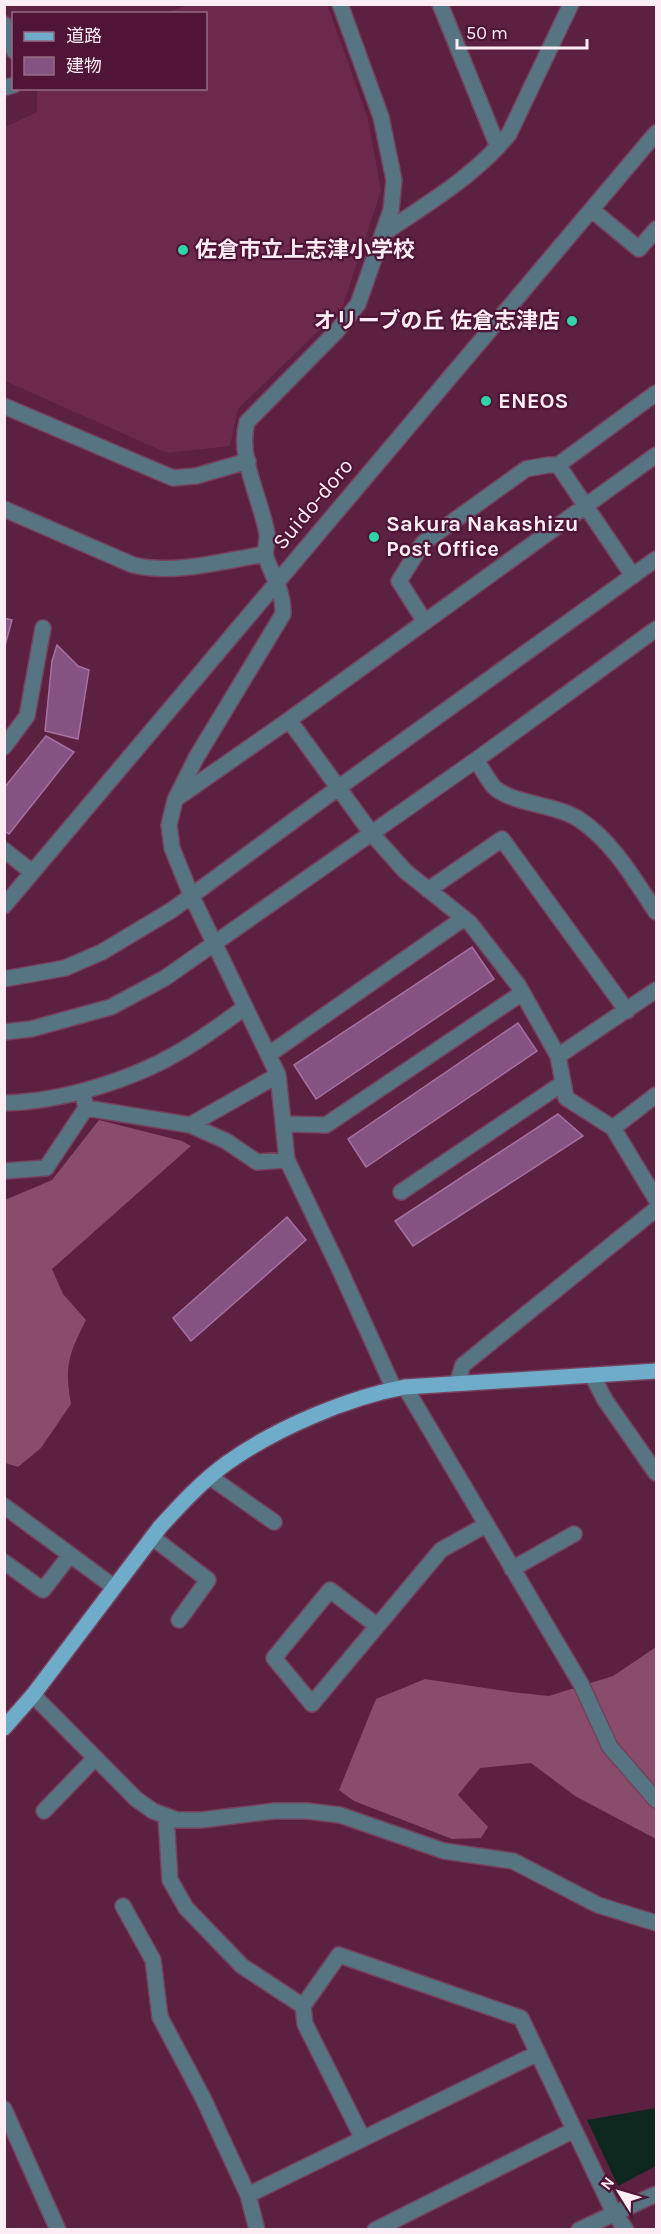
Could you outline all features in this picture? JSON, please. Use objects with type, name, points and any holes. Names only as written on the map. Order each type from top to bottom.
[{"type":"main road","points":[[4,1728],[33,1695],[152,1537],[181,1505],[227,1463],[289,1426],[366,1397],[400,1388],[657,1371]]},
{"type":"street","points":[[340,4],[381,117],[394,180],[391,210],[358,304],[336,332],[247,422],[244,433],[248,461],[268,537],[265,554],[284,604],[284,614],[196,758],[175,800],[169,825],[172,848],[191,895],[278,1075],[287,1160],[400,1388],[486,1525],[581,1684],[610,1747],[657,1800]]},
{"type":"street","points":[[384,233],[453,188],[509,134],[571,4]]},
{"type":"street","points":[[441,5],[498,147]]},
{"type":"street","points":[[4,24],[12,46]]},
{"type":"street","name":"Suido-doro","points":[[4,906],[657,133]]},
{"type":"street","points":[[591,210],[639,249],[657,229]]},
{"type":"street","points":[[425,622],[399,581],[423,543],[526,469],[558,465],[657,393]]},
{"type":"street","points":[[4,406],[173,478],[196,476],[248,461]]},
{"type":"street","points":[[175,800],[657,455]]},
{"type":"street","points":[[558,465],[633,576]]},
{"type":"street","points":[[4,509],[133,565],[146,568],[164,570],[265,554]]},
{"type":"street","points":[[4,979],[65,968],[102,952],[172,910],[657,559]]},
{"type":"street","points":[[4,747],[27,716],[43,628]]},
{"type":"street","points":[[4,1032],[42,1026],[111,1007],[165,978],[372,834],[657,629]]},
{"type":"street","points":[[289,720],[372,834],[405,871],[470,923],[522,993],[558,1056],[566,1098],[614,1128],[657,1199]]},
{"type":"street","points":[[476,760],[495,788],[509,795],[562,811],[579,819],[601,836],[657,912]]},
{"type":"street","points":[[428,890],[502,838],[627,1011]]},
{"type":"street","points":[[4,850],[32,872]]},
{"type":"street","points":[[268,1055],[464,918]]},
{"type":"street","points":[[558,1056],[657,990]]},
{"type":"street","points":[[284,1124],[326,1125],[522,993]]},
{"type":"street","points":[[4,1102],[23,1102],[112,1083],[178,1053],[244,1008]]},
{"type":"street","points":[[189,1125],[278,1075]]},
{"type":"street","points":[[401,1192],[563,1083]]},
{"type":"street","points":[[4,1171],[46,1168],[86,1108],[82,1090]]},
{"type":"street","points":[[614,1128],[657,1095]]},
{"type":"street","points":[[86,1108],[189,1125],[226,1141],[257,1162],[287,1160]]},
{"type":"street","points":[[457,1383],[464,1365],[657,1209]]},
{"type":"street","points":[[591,1375],[605,1400],[657,1473]]},
{"type":"street","points":[[210,1477],[274,1522]]},
{"type":"street","points":[[4,1506],[114,1587]]},
{"type":"street","points":[[376,1625],[330,1590],[274,1658],[312,1704],[441,1550],[486,1525]]},
{"type":"street","points":[[512,1569],[574,1534]]},
{"type":"street","points":[[152,1537],[208,1580],[179,1620]]},
{"type":"street","points":[[4,1562],[43,1590],[70,1555]]},
{"type":"street","points":[[33,1695],[136,1799],[153,1811],[166,1816],[177,1820],[201,1820],[274,1811],[307,1811],[340,1815],[444,1851],[513,1861],[598,1905],[657,1923]]},
{"type":"street","points":[[44,1811],[95,1758]]},
{"type":"street","points":[[166,1816],[170,1880],[186,1908],[242,1966],[303,2006]]},
{"type":"street","points":[[123,1906],[153,1960],[160,2017],[203,2098],[248,2195],[257,2229]]},
{"type":"street","points":[[363,2139],[305,2024],[303,2006],[339,1955],[521,2018],[614,2213],[626,2229]]},
{"type":"street","points":[[248,2195],[538,2053]]},
{"type":"street","points":[[4,2109],[58,2229]]},
{"type":"street","points":[[375,2229],[574,2130]]},
{"type":"street","points":[[579,2229],[657,2194]]},
{"type":"shaded area","name":"佐倉市立上志津小学校","points":[[327,4],[368,119],[381,191],[342,308],[238,409],[230,446],[167,453],[5,381],[5,127],[37,112],[37,90],[207,90],[207,12],[169,12],[188,5]]},
{"type":"shaded area","points":[[99,1120],[182,1141],[191,1146],[52,1269],[63,1294],[86,1320],[72,1351],[68,1369],[71,1404],[41,1448],[18,1467],[5,1463],[5,1200],[52,1180]]},
{"type":"shaded area","points":[[656,1647],[656,1839],[575,1796],[531,1763],[480,1768],[458,1795],[488,1827],[481,1838],[452,1839],[354,1801],[339,1790],[376,1699],[425,1679],[549,1696],[613,1676]]},
{"type":"shaded area","points":[[656,2108],[656,2166],[618,2186],[587,2120]]},
{"type":"building","points":[[4,618],[12,620],[4,649]]},
{"type":"building","points":[[57,645],[78,666],[89,670],[78,739],[45,731],[52,661]]},
{"type":"building","points":[[46,736],[74,752],[9,834],[4,831],[4,788]]},
{"type":"building","points":[[472,947],[494,979],[316,1099],[294,1065]]},
{"type":"building","points":[[518,1023],[537,1051],[366,1167],[348,1139]]},
{"type":"building","points":[[558,1114],[583,1136],[413,1246],[395,1221]]},
{"type":"building","points":[[287,1217],[306,1240],[191,1341],[173,1318]]},
{"type":"place","name":"佐倉市立上志津小学校","points":[[183,250]]},
{"type":"place","name":"オリーブの丘 佐倉志津店","points":[[572,321]]},
{"type":"place","name":"ENEOS","points":[[486,401]]},
{"type":"place","name":"Sakura Nakashizu Post Office","points":[[374,537]]}]
